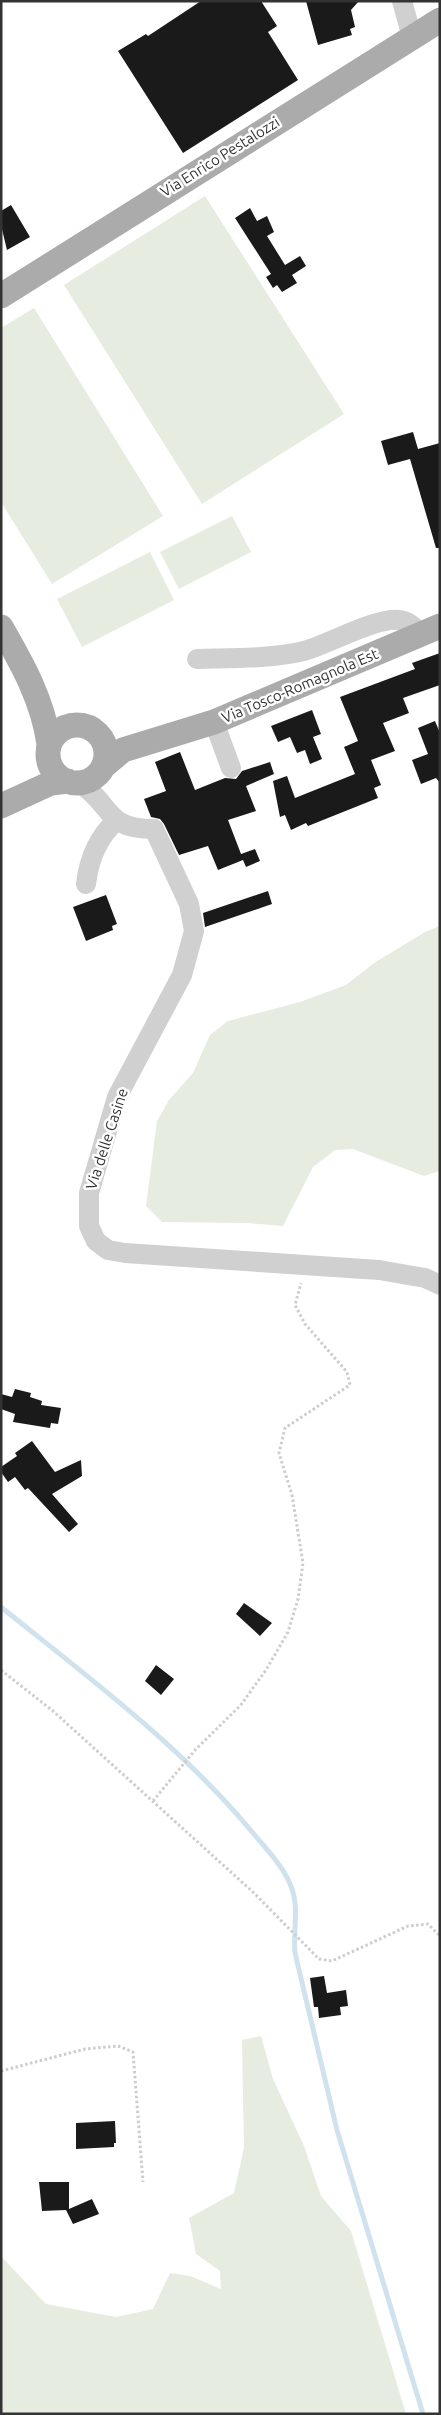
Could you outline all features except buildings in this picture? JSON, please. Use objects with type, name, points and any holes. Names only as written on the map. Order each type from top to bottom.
[{"type":"main road","name":"Via Enrico Pestalozzi","points":[[1,296],[440,20]]},
{"type":"main road","points":[[1,627],[34,685],[47,726],[54,771],[73,782]]},
{"type":"main road","name":"Via Tosco-Romagnola Est","points":[[1,806],[51,783],[90,780],[123,750],[214,722],[431,630]]},
{"type":"main road","points":[[34,685],[86,728],[106,748],[102,769]]},
{"type":"main road","name":"Via Tosco-Romagnola Est","points":[[1,806],[31,774],[49,748],[57,732],[86,728],[158,738]]},
{"type":"street","points":[[402,1],[412,37]]},
{"type":"street","points":[[197,660],[285,655],[307,650],[381,623],[398,620],[431,630]]},
{"type":"street","points":[[214,722],[230,768]]},
{"type":"street","points":[[102,769],[103,804]]},
{"type":"street","points":[[73,782],[90,790],[116,821],[96,845],[88,865],[86,884]]},
{"type":"street","name":"Via delle Casine","points":[[116,821],[135,827],[154,829],[188,904],[194,931],[182,975],[118,1097],[89,1193],[89,1226],[96,1241],[108,1250],[125,1253],[379,1270],[425,1278],[440,1285]]},
{"type":"path","points":[[153,1801],[191,1755],[240,1706],[266,1670],[288,1632],[298,1599],[303,1563],[292,1495],[279,1453],[285,1428],[350,1385],[347,1372],[305,1324],[295,1306],[306,1264]]},
{"type":"path","points":[[1,1670],[53,1711],[153,1801],[287,1924],[319,1959],[332,1961],[408,1926],[428,1924],[440,1936]]},
{"type":"path","points":[[1,2071],[85,2049],[118,2046],[133,2052],[143,2182]]},
{"type":"shaded area","points":[[205,196],[344,414],[202,504],[64,285]]},
{"type":"shaded area","points":[[34,308],[163,516],[52,584],[1,502],[1,328]]},
{"type":"shaded area","points":[[232,516],[251,552],[179,589],[160,552]]},
{"type":"shaded area","points":[[150,552],[174,600],[82,647],[57,599]]},
{"type":"shaded area","points":[[440,926],[440,1171],[424,1176],[353,1149],[335,1150],[313,1167],[283,1226],[248,1223],[162,1222],[146,1206],[157,1121],[169,1100],[193,1073],[210,1035],[228,1021],[300,1002],[346,985],[374,963],[425,932]]},
{"type":"shaded area","points":[[261,2036],[273,2079],[304,2146],[321,2196],[351,2231],[406,2414],[1,2414],[1,2256],[46,2304],[116,2317],[153,2309],[170,2273],[190,2276],[221,2289],[220,2271],[196,2254],[189,2218],[234,2193],[244,2148],[242,2040]]},
{"type":"waterway","points":[[1,1607],[133,1714],[196,1771],[264,1846],[289,1881],[295,1904],[295,1953],[337,2130],[423,2414]]}]
